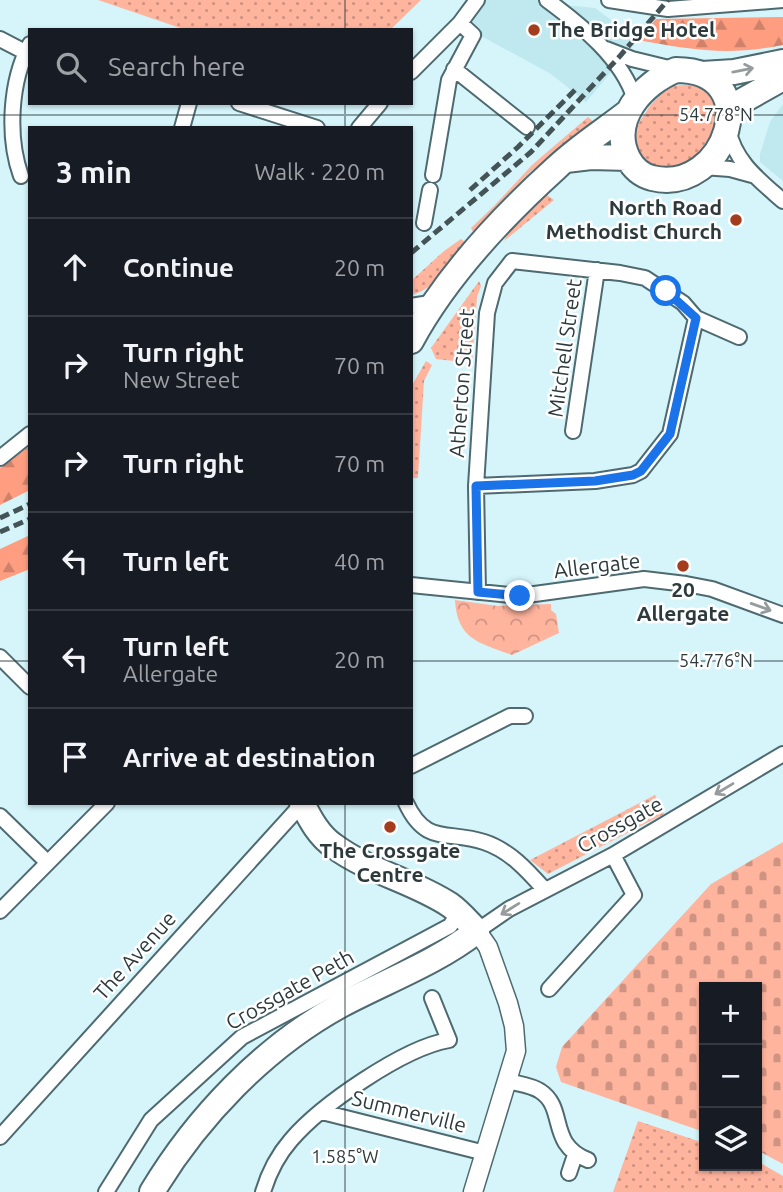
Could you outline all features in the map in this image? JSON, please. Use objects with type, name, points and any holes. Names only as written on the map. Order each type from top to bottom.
[{"type":"highway","points":[[413,336],[436,302],[485,240],[565,160],[632,106],[663,75],[676,70],[702,74],[734,72],[783,62]]},
{"type":"highway","points":[[702,74],[724,91],[728,122]]},
{"type":"highway","points":[[632,106],[622,138],[634,168],[646,177],[660,180],[686,176],[703,167],[716,153],[728,122],[742,101],[783,78]]},
{"type":"highway","points":[[565,160],[591,157],[628,158]]},
{"type":"highway","points":[[152,1192],[167,1167],[201,1123],[245,1076],[301,1030],[339,1006],[443,954],[477,931],[439,898],[376,870],[332,846],[315,826],[303,805]]},
{"type":"street","points":[[413,70],[460,23],[477,0]]},
{"type":"street","points":[[608,0],[668,9],[783,0]]},
{"type":"street","points":[[550,1],[601,47],[623,72],[632,106]]},
{"type":"street","points":[[433,175],[449,80],[473,36],[460,23]]},
{"type":"street","points":[[0,39],[28,48],[17,82],[13,141],[15,161],[21,176]]},
{"type":"street","points":[[601,47],[632,60],[676,70]]},
{"type":"street","points":[[454,69],[527,127]]},
{"type":"street","points":[[182,126],[188,105]]},
{"type":"street","points":[[245,105],[311,126]]},
{"type":"street","points":[[361,126],[378,105]]},
{"type":"street","points":[[728,122],[731,143],[738,158],[783,201]]},
{"type":"street","points":[[703,167],[717,166],[754,176]]},
{"type":"street","points":[[424,223],[430,190]]},
{"type":"street","name":"Atherton Street","points":[[478,592],[476,486],[487,313],[495,283],[512,261],[645,278],[682,303],[696,318],[738,337]]},
{"type":"street","name":"Mitchell Street","points":[[573,431],[597,271]]},
{"type":"street","points":[[413,306],[436,302]]},
{"type":"street","points":[[476,486],[595,481],[641,471],[670,434],[696,318]]},
{"type":"street","points":[[0,458],[28,436]]},
{"type":"street","name":"Allergate","points":[[413,586],[502,595],[537,595],[644,579],[712,589],[783,615]]},
{"type":"street","points":[[0,657],[28,685]]},
{"type":"street","points":[[413,765],[510,716],[525,716]]},
{"type":"street","name":"Crossgate","points":[[477,931],[509,909],[612,855],[783,754]]},
{"type":"street","points":[[0,911],[105,805]]},
{"type":"street","name":"The Avenue","points":[[0,1137],[301,805]]},
{"type":"street","points":[[407,805],[412,817],[428,831],[482,841],[499,848],[524,866],[544,889]]},
{"type":"street","points":[[0,817],[47,862]]},
{"type":"street","points":[[549,989],[634,895],[612,855]]},
{"type":"street","name":"Crossgate Peth","points":[[106,1192],[151,1120],[242,1038],[450,926],[456,917],[456,910]]},
{"type":"street","points":[[472,1192],[516,1051],[514,1026],[495,964],[477,931]]},
{"type":"street","points":[[263,1192],[277,1159],[291,1140],[322,1112],[362,1082],[399,1060],[425,1046],[449,1040],[432,998]]},
{"type":"street","points":[[508,1081],[532,1087],[548,1097],[566,1145],[582,1158],[569,1173]]},
{"type":"street","name":"Summerville","points":[[322,1112],[485,1153]]},
{"type":"shaded area","points":[[477,0],[547,0],[564,5],[595,8],[638,40],[586,102],[551,74],[485,38],[473,35],[460,23]]},
{"type":"shaded area","points":[[783,104],[783,181],[760,162],[760,154],[770,122]]},
{"type":"green space","points":[[98,0],[421,0],[392,28],[180,28]]},
{"type":"green space","points":[[783,17],[783,45],[727,51],[676,47],[638,40],[656,19]]},
{"type":"green space","points":[[690,85],[708,93],[716,112],[716,126],[705,144],[687,162],[666,171],[655,169],[646,163],[638,151],[635,135],[638,126],[648,108],[662,94],[674,86]]},
{"type":"green space","points":[[588,117],[596,124],[530,172],[473,232],[471,228],[532,165]]},
{"type":"green space","points":[[547,195],[554,200],[504,241],[508,233]]},
{"type":"green space","points":[[461,239],[465,242],[442,274],[428,287],[413,294],[413,279]]},
{"type":"green space","points":[[479,281],[481,286],[477,297],[472,363],[436,359],[431,348]]},
{"type":"green space","points":[[426,361],[432,365],[424,381],[418,478],[413,478],[413,384]]},
{"type":"green space","points":[[28,447],[28,491],[0,505],[0,468]]},
{"type":"green space","points":[[28,536],[28,570],[0,581],[0,549]]},
{"type":"green space","points":[[455,600],[498,606],[551,604],[551,610],[556,614],[559,633],[512,655],[472,638],[460,623]]},
{"type":"green space","points":[[655,795],[664,814],[548,874],[530,860]]},
{"type":"green space","points":[[783,842],[783,1164],[762,1153],[762,982],[699,982],[699,1130],[561,1082],[556,1067],[562,1047],[711,884]]},
{"type":"green space","points":[[638,1121],[699,1141],[699,1171],[762,1171],[762,1164],[783,1176],[783,1192],[613,1192]]},
{"type":"railway","points":[[413,251],[531,152],[668,0]]},
{"type":"railway","points":[[470,190],[576,89]]},
{"type":"railway","points":[[0,518],[28,505]]},
{"type":"railway","points":[[0,532],[28,520]]},
{"type":"place","name":"The Bridge Hotel","points":[[534,30]]},
{"type":"place","name":"North Road Methodist Church","points":[[736,220]]},
{"type":"place","name":"20 Allergate","points":[[683,566]]},
{"type":"place","name":"The Crossgate Centre","points":[[390,827]]},
{"type":"route","points":[[520,596],[478,592],[476,486],[595,481],[633,475],[641,471],[670,434],[696,318],[666,291]]}]
